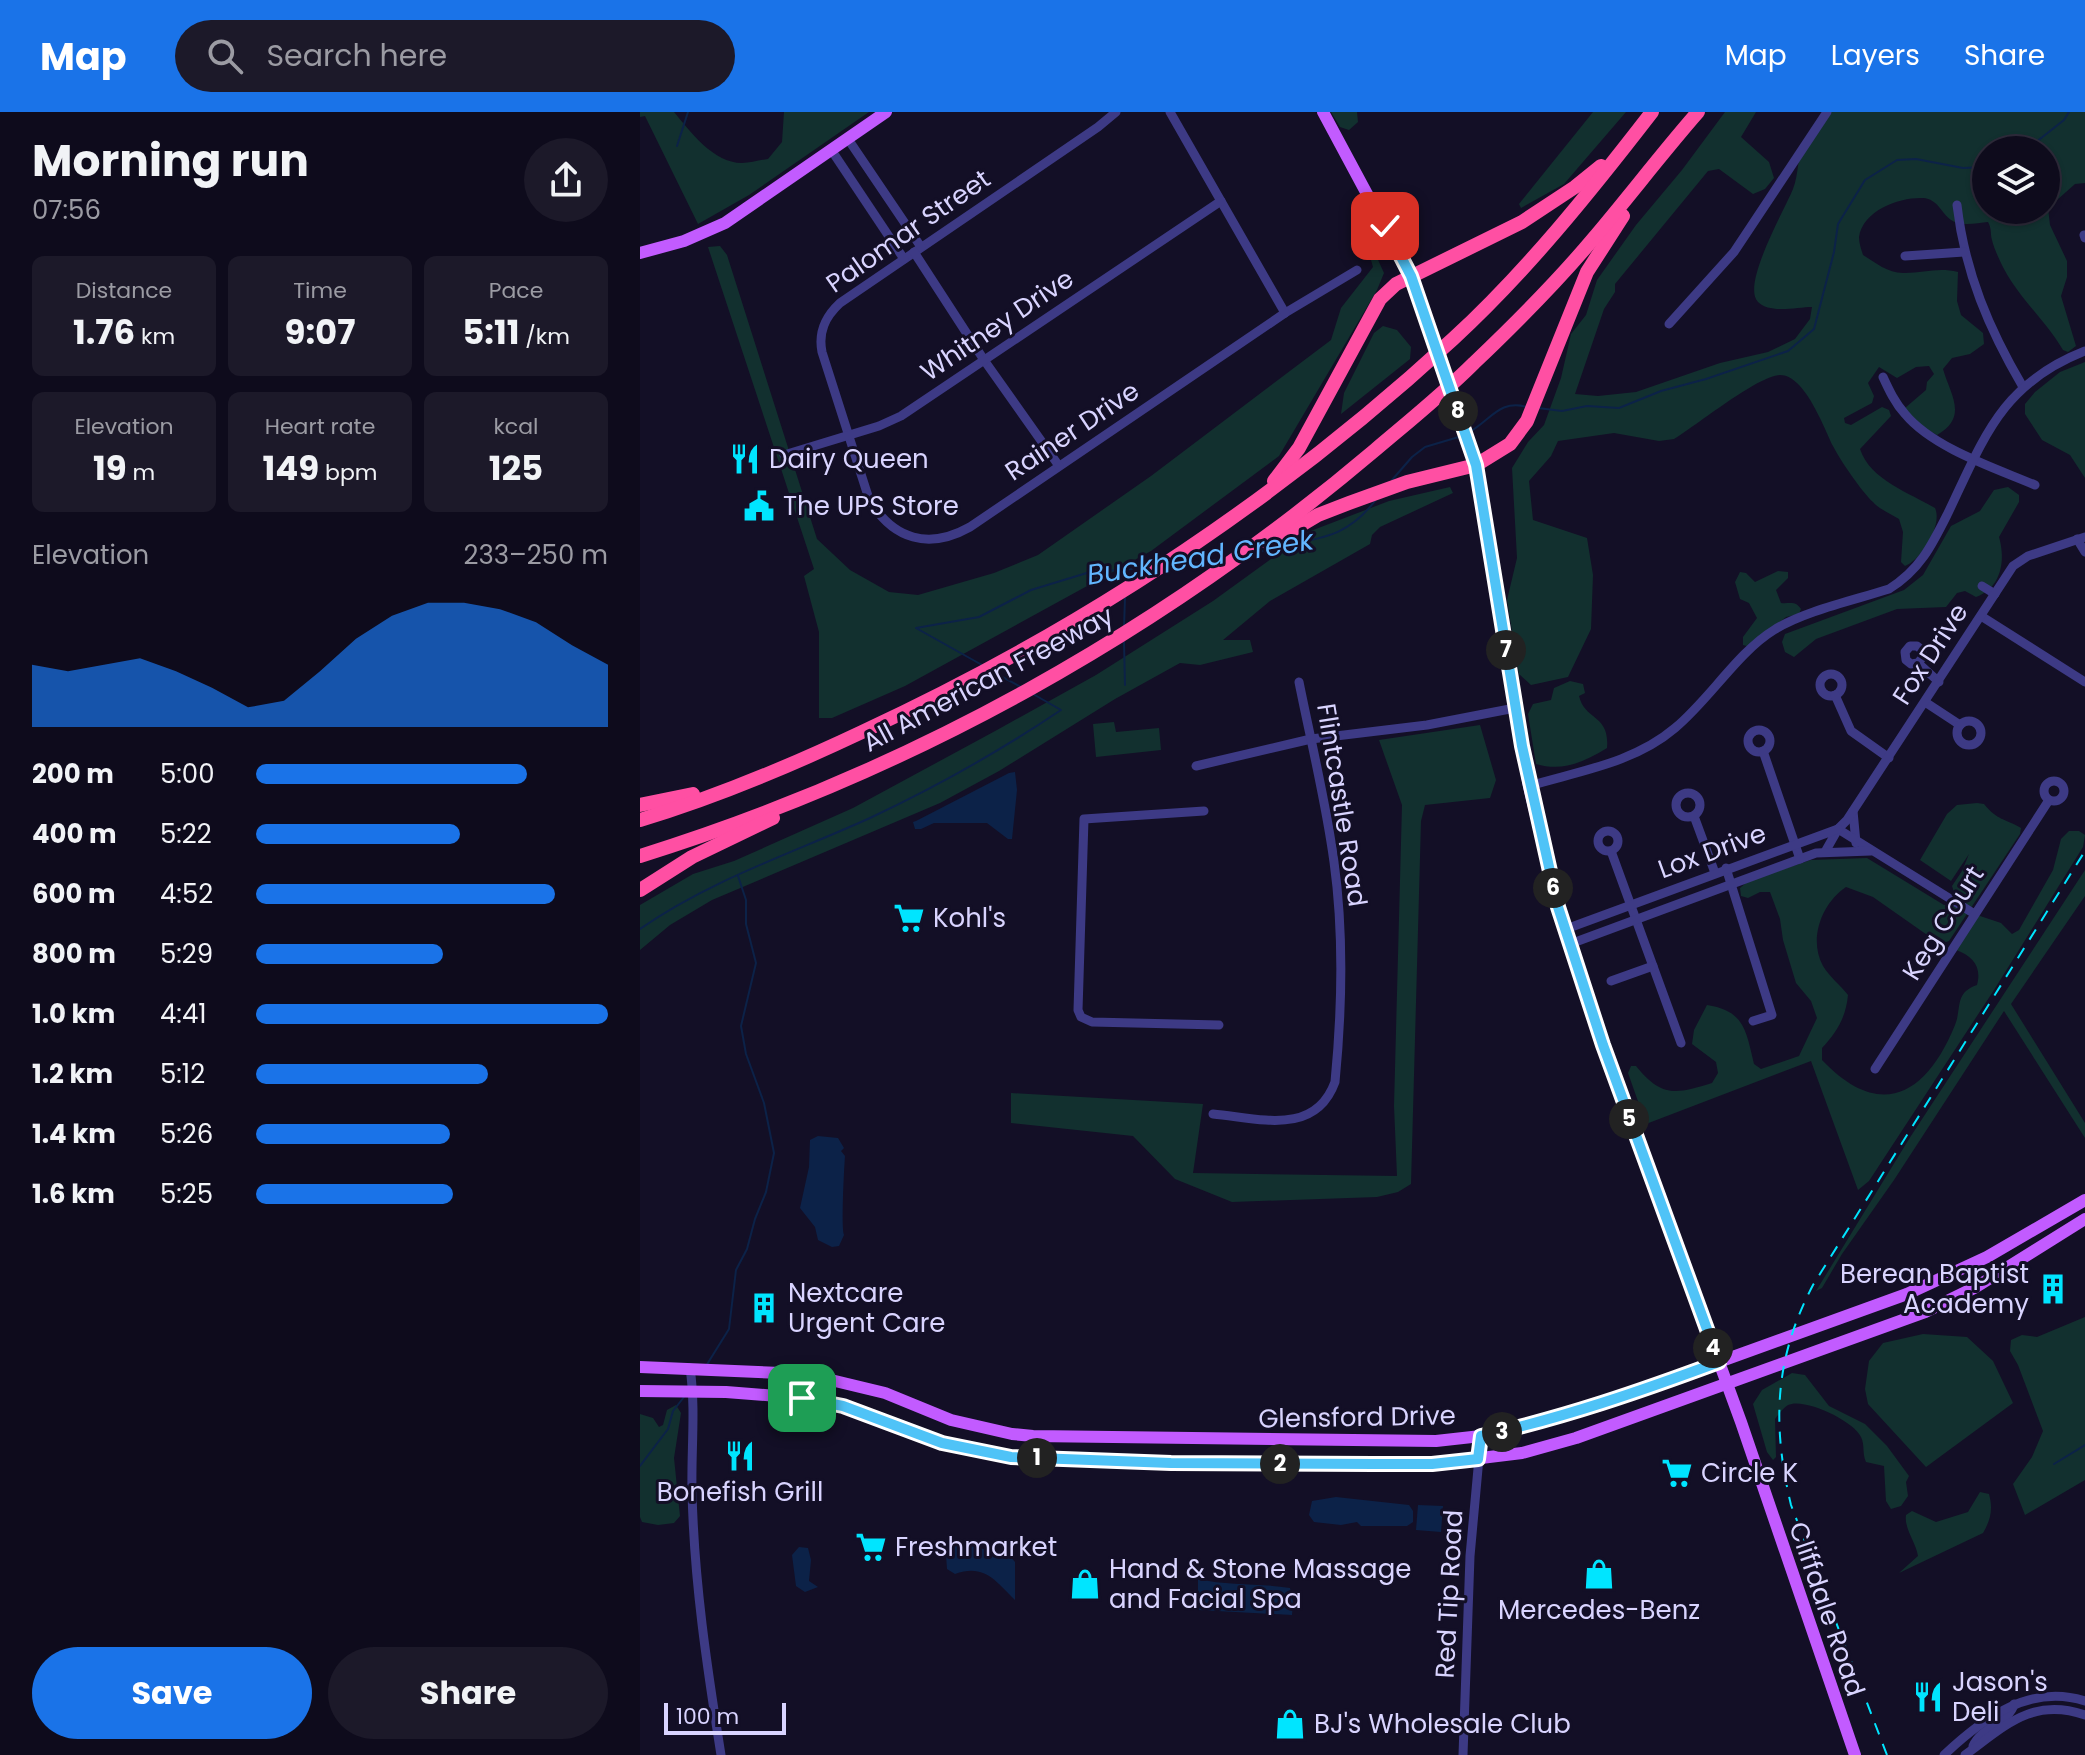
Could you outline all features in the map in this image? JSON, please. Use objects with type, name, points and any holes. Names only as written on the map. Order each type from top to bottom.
[{"type":"highway","name":"All American Freeway","points":[[640,820],[748,783],[918,706],[1024,651],[1172,559],[1262,497],[1348,429],[1454,338],[1539,248],[1652,112]]},
{"type":"highway","name":"All American Freeway","points":[[640,856],[846,782],[928,744],[1024,693],[1203,583],[1323,493],[1472,366],[1561,275],[1698,112]]},
{"type":"highway","points":[[1262,497],[1299,448],[1375,307],[1396,284],[1522,222],[1564,195],[1621,151]]},
{"type":"highway","points":[[1203,583],[1318,515],[1407,482],[1476,465],[1510,444],[1527,421],[1592,261],[1646,176]]},
{"type":"highway","points":[[640,890],[692,857],[846,782]]},
{"type":"highway","points":[[640,805],[748,783]]},
{"type":"main road","points":[[640,253],[674,245],[710,231],[886,112]]},
{"type":"main road","name":"Cliffdale Road","points":[[1323,112],[1411,276],[1476,465],[1515,708],[1550,878],[1603,1045],[1719,1362],[1855,1755]]},
{"type":"main road","name":"Glensford Drive","points":[[640,1367],[806,1374],[885,1393],[951,1420],[1022,1435],[1371,1442],[1436,1441],[1481,1436],[1597,1406],[1866,1311],[1940,1281],[2008,1246],[2085,1200]]},
{"type":"main road","name":"Glensford Drive","points":[[640,1391],[771,1394],[816,1400],[871,1415],[942,1443],[1011,1457],[1171,1463],[1374,1464],[1432,1464],[1478,1459],[1522,1453],[1576,1438],[1925,1312],[1976,1287],[2085,1219]]},
{"type":"street","name":"Palomar Street","points":[[848,435],[822,352],[821,336],[823,325],[840,303],[1116,112]]},
{"type":"street","points":[[1170,112],[1285,313]]},
{"type":"street","points":[[1669,324],[1734,252],[1827,112]]},
{"type":"street","points":[[848,139],[984,360],[1059,466]]},
{"type":"street","points":[[832,151],[904,259]]},
{"type":"street","name":"Whitney Drive","points":[[784,455],[901,416],[1221,201]]},
{"type":"street","points":[[1957,205],[1964,252],[1992,331],[2023,387]]},
{"type":"street","points":[[1905,256],[1964,252]]},
{"type":"street","name":"Rainer Drive","points":[[848,435],[875,510],[900,532],[921,539],[943,539],[959,533],[1285,313],[1357,270]]},
{"type":"street","points":[[1529,786],[1620,760],[1650,746],[1677,726],[1771,632],[1791,622],[1889,589],[1903,580],[1929,551],[1996,418],[2023,387],[2057,363],[2085,351]]},
{"type":"street","points":[[1883,377],[1895,401],[1912,422],[1934,439],[2035,485]]},
{"type":"street","points":[[2081,538],[2085,552]]},
{"type":"street","name":"Fox Drive","points":[[1825,852],[2018,560],[2081,538]]},
{"type":"street","points":[[1982,586],[1995,594]]},
{"type":"street","points":[[1981,616],[2085,682]]},
{"type":"street","points":[[1918,663],[1939,682]]},
{"type":"street","name":"Flintcastle Road","points":[[1213,1114],[1292,1120],[1317,1109],[1335,1082],[1341,941],[1339,907],[1330,835],[1299,682]]},
{"type":"street","points":[[1835,695],[1851,731],[1865,744],[1889,758]]},
{"type":"street","points":[[1925,702],[1960,725]]},
{"type":"street","points":[[1196,766],[1311,739],[1427,725],[1515,708]]},
{"type":"street","points":[[1763,751],[1800,859]]},
{"type":"street","name":"Keg Court","points":[[1875,1069],[1973,913],[2049,800]]},
{"type":"street","points":[[1204,811],[1084,819],[1078,1010],[1081,1017],[1092,1022],[1219,1025]]},
{"type":"street","points":[[1853,811],[1856,843]]},
{"type":"street","points":[[1694,816],[1715,873]]},
{"type":"street","points":[[1838,829],[1973,913]]},
{"type":"street","name":"Lox Drive","points":[[1566,929],[1838,829]]},
{"type":"street","points":[[1611,851],[1681,1043]]},
{"type":"street","name":"Lox Drive","points":[[1570,944],[1800,859],[1825,852],[1871,851]]},
{"type":"street","points":[[1726,868],[1772,1015],[1753,1021]]},
{"type":"street","points":[[1611,981],[1653,966]]},
{"type":"street","points":[[696,1369],[692,1491],[699,1618],[721,1755]]},
{"type":"street","name":"Red Tip Road","points":[[1463,1755],[1470,1556],[1481,1436]]},
{"type":"street","points":[[1944,1755],[2014,1703],[2053,1695],[2085,1701]]},
{"type":"street","points":[[1968,1752],[1976,1739],[2010,1713],[2014,1703]]},
{"type":"street","points":[[1968,1752],[2011,1721],[2035,1711],[2068,1710],[2085,1715]]},
{"type":"green space","points":[[640,112],[674,112],[712,152],[731,162],[742,163],[768,159],[782,142],[784,112],[869,112],[749,195],[698,224],[645,116],[640,117]]},
{"type":"green space","points":[[1331,112],[1357,112],[1358,122],[1349,130],[1340,127]]},
{"type":"green space","points":[[1593,112],[1626,112],[1564,184],[1521,208],[1519,204]]},
{"type":"green space","points":[[1725,112],[1756,112],[1741,137],[1769,162],[1774,178],[1765,189],[1753,194],[1719,169],[1708,171],[1615,284],[1615,292],[1604,309],[1575,394],[1598,396],[1636,392],[1720,363],[1768,352],[1795,339],[1810,319],[1812,307],[1776,309],[1763,306],[1754,293],[1755,280],[1766,247],[1793,189],[1802,146],[1828,112],[2085,112],[2085,183],[2075,184],[2060,197],[2060,136],[1972,136],[1972,224],[1955,222],[1932,201],[1914,198],[1884,207],[1867,219],[1862,228],[1859,237],[1863,255],[1883,267],[1899,273],[1958,272],[1957,301],[1961,315],[1983,333],[1984,344],[1970,354],[1952,358],[1943,369],[1953,396],[1955,413],[1947,428],[1937,435],[1914,420],[1905,408],[1926,390],[1927,382],[1934,374],[1929,366],[1916,367],[1897,378],[1879,367],[1868,383],[1874,396],[1872,403],[1844,418],[1845,423],[1851,425],[1882,407],[1889,410],[1891,416],[1860,449],[1872,469],[1882,477],[1935,508],[1937,515],[1933,532],[1918,557],[1905,566],[1901,562],[1903,532],[1899,519],[1878,507],[1863,491],[1836,452],[1805,393],[1789,377],[1780,375],[1757,384],[1674,439],[1659,441],[1614,433],[1558,441],[1551,456],[1529,481],[1533,520],[1587,538],[1593,575],[1591,629],[1568,677],[1531,685],[1519,674],[1507,600],[1517,558],[1512,468],[1528,442],[1544,425],[1561,378],[1571,334],[1586,315],[1597,280]]},
{"type":"green space","points":[[1359,218],[1384,273],[1279,456],[1151,551],[905,686],[832,718],[819,718],[819,632],[804,576],[814,569],[708,247],[720,246],[727,255],[817,539],[850,570],[889,592],[918,595],[994,573],[1038,555],[1151,476],[1331,340],[1341,308],[1373,267]]},
{"type":"green space","points":[[1989,224],[2050,224],[2067,261],[2067,277],[2061,296],[2076,346],[2068,352],[2063,350],[2004,269],[1993,244]]},
{"type":"green space","points":[[1383,326],[1397,330],[1411,347],[1410,359],[1341,414],[1344,393],[1374,333]]},
{"type":"green space","points":[[2085,362],[2085,478],[2070,455],[2042,440],[2025,414],[2025,404],[2060,372]]},
{"type":"green space","points":[[1450,487],[1453,493],[1380,527],[1372,535],[1370,544],[1270,601],[1223,640],[1250,640],[1253,652],[1200,665],[1180,663],[940,803],[712,900],[670,925],[640,950],[640,905],[693,874],[734,861],[853,808],[1096,675],[1213,601],[1308,532],[1389,501]]},
{"type":"green space","points":[[2008,487],[2019,495],[2019,502],[1999,537],[2002,555],[2000,573],[1984,593],[1976,597],[1965,591],[1957,593],[1946,607],[1897,609],[1816,639],[1794,657],[1785,652],[1782,642],[1785,634],[1904,590],[1923,575],[1951,526],[1980,511],[1994,490]]},
{"type":"green space","points":[[1778,571],[1788,572],[1788,578],[1776,590],[1781,603],[1797,604],[1801,609],[1799,614],[1786,617],[1750,647],[1743,645],[1743,637],[1757,618],[1749,603],[1740,599],[1735,582],[1740,572],[1746,573],[1755,582]]},
{"type":"green space","points":[[1570,681],[1583,684],[1585,693],[1579,696],[1582,704],[1605,729],[1607,748],[1573,764],[1555,767],[1536,764],[1528,714],[1533,704],[1551,700],[1554,688]]},
{"type":"green space","points":[[1114,722],[1116,732],[1159,728],[1161,750],[1096,757],[1093,724]]},
{"type":"green space","points":[[1480,725],[1496,780],[1490,798],[1425,805],[1421,821],[1411,1184],[1398,1192],[1377,1197],[1232,1202],[1175,1179],[1133,1136],[1011,1123],[1011,1093],[1203,1104],[1193,1173],[1397,1176],[1394,1106],[1402,805],[1379,740]]},
{"type":"green space","points":[[1984,804],[1997,816],[2021,828],[2020,834],[1949,941],[1940,944],[1873,897],[1846,887],[1830,902],[1820,922],[1817,933],[1819,956],[1823,966],[1848,995],[1840,1024],[1822,1048],[1822,1060],[1843,1079],[1863,1090],[1882,1094],[1899,1092],[1930,1069],[1955,1025],[1962,997],[1977,985],[1975,963],[1956,950],[1977,915],[2001,923],[2012,934],[2019,930],[2053,870],[2061,839],[2069,831],[2079,831],[2085,835],[2083,847],[1994,990],[1869,1181],[1858,1190],[1811,1061],[1646,1124],[1628,1073],[1631,1066],[1636,1066],[1654,1084],[1670,1091],[1712,1083],[1718,1073],[1716,1062],[1692,1044],[1694,1030],[1707,1005],[1729,1012],[1742,1024],[1754,1064],[1761,1069],[1799,1056],[1817,1018],[1811,1001],[1796,983],[1770,892],[1760,892],[1748,898],[1741,896],[1740,888],[1748,881],[1811,860],[1867,858],[1944,905],[1949,905],[1955,895],[1952,886],[1969,854],[1951,881],[1920,860],[1947,814],[1957,805]]},
{"type":"green space","points":[[2085,870],[2085,896],[2011,1004],[2085,1123],[2085,1138],[2004,1011],[1822,1288],[1816,1291],[1909,1139]]},
{"type":"green space","points":[[2085,1317],[2085,1480],[2025,1515],[2013,1484],[2032,1457],[2043,1431],[2010,1351],[2011,1340],[2022,1335],[2037,1337]]},
{"type":"green space","points":[[1923,1334],[1967,1337],[1993,1361],[2013,1403],[1926,1467],[1868,1404],[1865,1389],[1869,1361],[1883,1343]]},
{"type":"green space","points":[[1792,1373],[1805,1375],[1829,1406],[1865,1424],[1887,1446],[1909,1476],[1906,1482],[1908,1496],[1901,1506],[1891,1509],[1886,1501],[1884,1466],[1866,1462],[1857,1431],[1816,1407],[1795,1403],[1779,1414],[1775,1419],[1776,1457],[1773,1460],[1767,1452],[1753,1404],[1762,1390]]},
{"type":"green space","points":[[676,1405],[681,1413],[674,1458],[680,1516],[674,1523],[658,1525],[642,1522],[640,1414],[653,1418],[659,1427],[663,1425],[667,1410]]},
{"type":"green space","points":[[1980,1492],[1989,1494],[1991,1504],[1983,1533],[1899,1573],[1918,1556],[1906,1515],[1912,1511],[1936,1522],[1968,1512]]},
{"type":"water","points":[[1015,772],[1017,790],[1012,839],[987,823],[934,823],[915,829],[913,822]]},
{"type":"water","points":[[818,1136],[838,1138],[844,1148],[841,1151],[845,1156],[844,1235],[839,1246],[832,1247],[818,1240],[815,1227],[800,1208],[809,1167],[810,1140]]},
{"type":"water","points":[[1336,1497],[1409,1505],[1413,1511],[1413,1522],[1407,1526],[1361,1526],[1357,1522],[1341,1525],[1314,1522],[1309,1515],[1312,1501]]},
{"type":"water","points":[[1418,1505],[1443,1506],[1441,1532],[1416,1530]]},
{"type":"water","points":[[945,1540],[1009,1555],[1015,1562],[1015,1600],[982,1572],[955,1574],[947,1569]]},
{"type":"water","points":[[799,1547],[808,1548],[811,1560],[809,1581],[818,1587],[805,1592],[796,1586],[792,1555]]},
{"type":"water","points":[[1198,1579],[1290,1588],[1292,1615],[1198,1610]]},
{"type":"waterway","points":[[677,146],[688,112]]},
{"type":"waterway","name":"Buckhead Creek","points":[[2044,136],[2069,112]]},
{"type":"waterway","name":"Buckhead Creek","points":[[1538,408],[1562,411],[1587,406],[1619,408],[1661,391],[1788,351],[1814,329],[1838,224],[1865,180],[1897,160],[1916,159],[1972,168]]},
{"type":"waterway","name":"Buckhead Creek","points":[[1471,431],[1503,408],[1527,407]]},
{"type":"waterway","name":"Buckhead Creek","points":[[1392,480],[1425,447],[1462,436]]},
{"type":"waterway","name":"Buckhead Creek","points":[[1276,548],[1342,530],[1375,501]]},
{"type":"waterway","name":"Buckhead Creek","points":[[1253,554],[1266,550]]},
{"type":"waterway","name":"Buckhead Creek","points":[[1174,566],[1223,559]]},
{"type":"waterway","name":"Buckhead Creek","points":[[982,665],[916,628],[979,617],[1031,590],[1090,572],[1148,568]]},
{"type":"waterway","points":[[1124,627],[1125,598]]},
{"type":"waterway","points":[[1124,642],[1125,685]]},
{"type":"waterway","name":"Buckhead Creek","points":[[995,673],[1021,687]]},
{"type":"waterway","name":"Buckhead Creek","points":[[640,929],[723,882],[919,794],[1061,710],[1033,694]]},
{"type":"waterway","name":"Buckhead Creek","points":[[706,1366],[729,1329],[736,1270],[747,1249],[766,1192],[774,1153],[764,1103],[746,1054],[741,1026],[756,963],[746,924],[746,900],[738,876]]},
{"type":"waterway","points":[[640,1466],[668,1429],[673,1411],[684,1397]]},
{"type":"waterway","points":[[2054,1464],[2085,1445]]},
{"type":"railway","points":[[1887,1755],[1791,1505],[1779,1420],[1784,1366],[1790,1339],[1813,1285],[2085,851]]},
{"type":"place","name":"Dairy Queen","points":[[745,459]]},
{"type":"place","name":"The UPS Store","points":[[759,506]]},
{"type":"place","name":"Kohl's","points":[[909,918]]},
{"type":"place","name":"Berean Baptist Academy","points":[[2053,1289]]},
{"type":"place","name":"Nextcare Urgent Care","points":[[764,1308]]},
{"type":"place","name":"Bonefish Grill","points":[[740,1456]]},
{"type":"place","name":"Circle K","points":[[1677,1473]]},
{"type":"place","name":"Freshmarket","points":[[871,1547]]},
{"type":"place","name":"Mercedes-Benz","points":[[1599,1574]]},
{"type":"place","name":"Hand & Stone Massage and Facial Spa","points":[[1085,1584]]},
{"type":"place","name":"Jason's Deli","points":[[1928,1697]]},
{"type":"place","name":"BJ's Wholesale Club","points":[[1290,1724]]},
{"type":"route","points":[[802,1398],[843,1406],[942,1443],[1003,1456],[1171,1463],[1432,1464],[1478,1459],[1481,1436],[1597,1406],[1719,1362],[1603,1045],[1558,907],[1529,786],[1476,465],[1411,276],[1385,226]]}]
